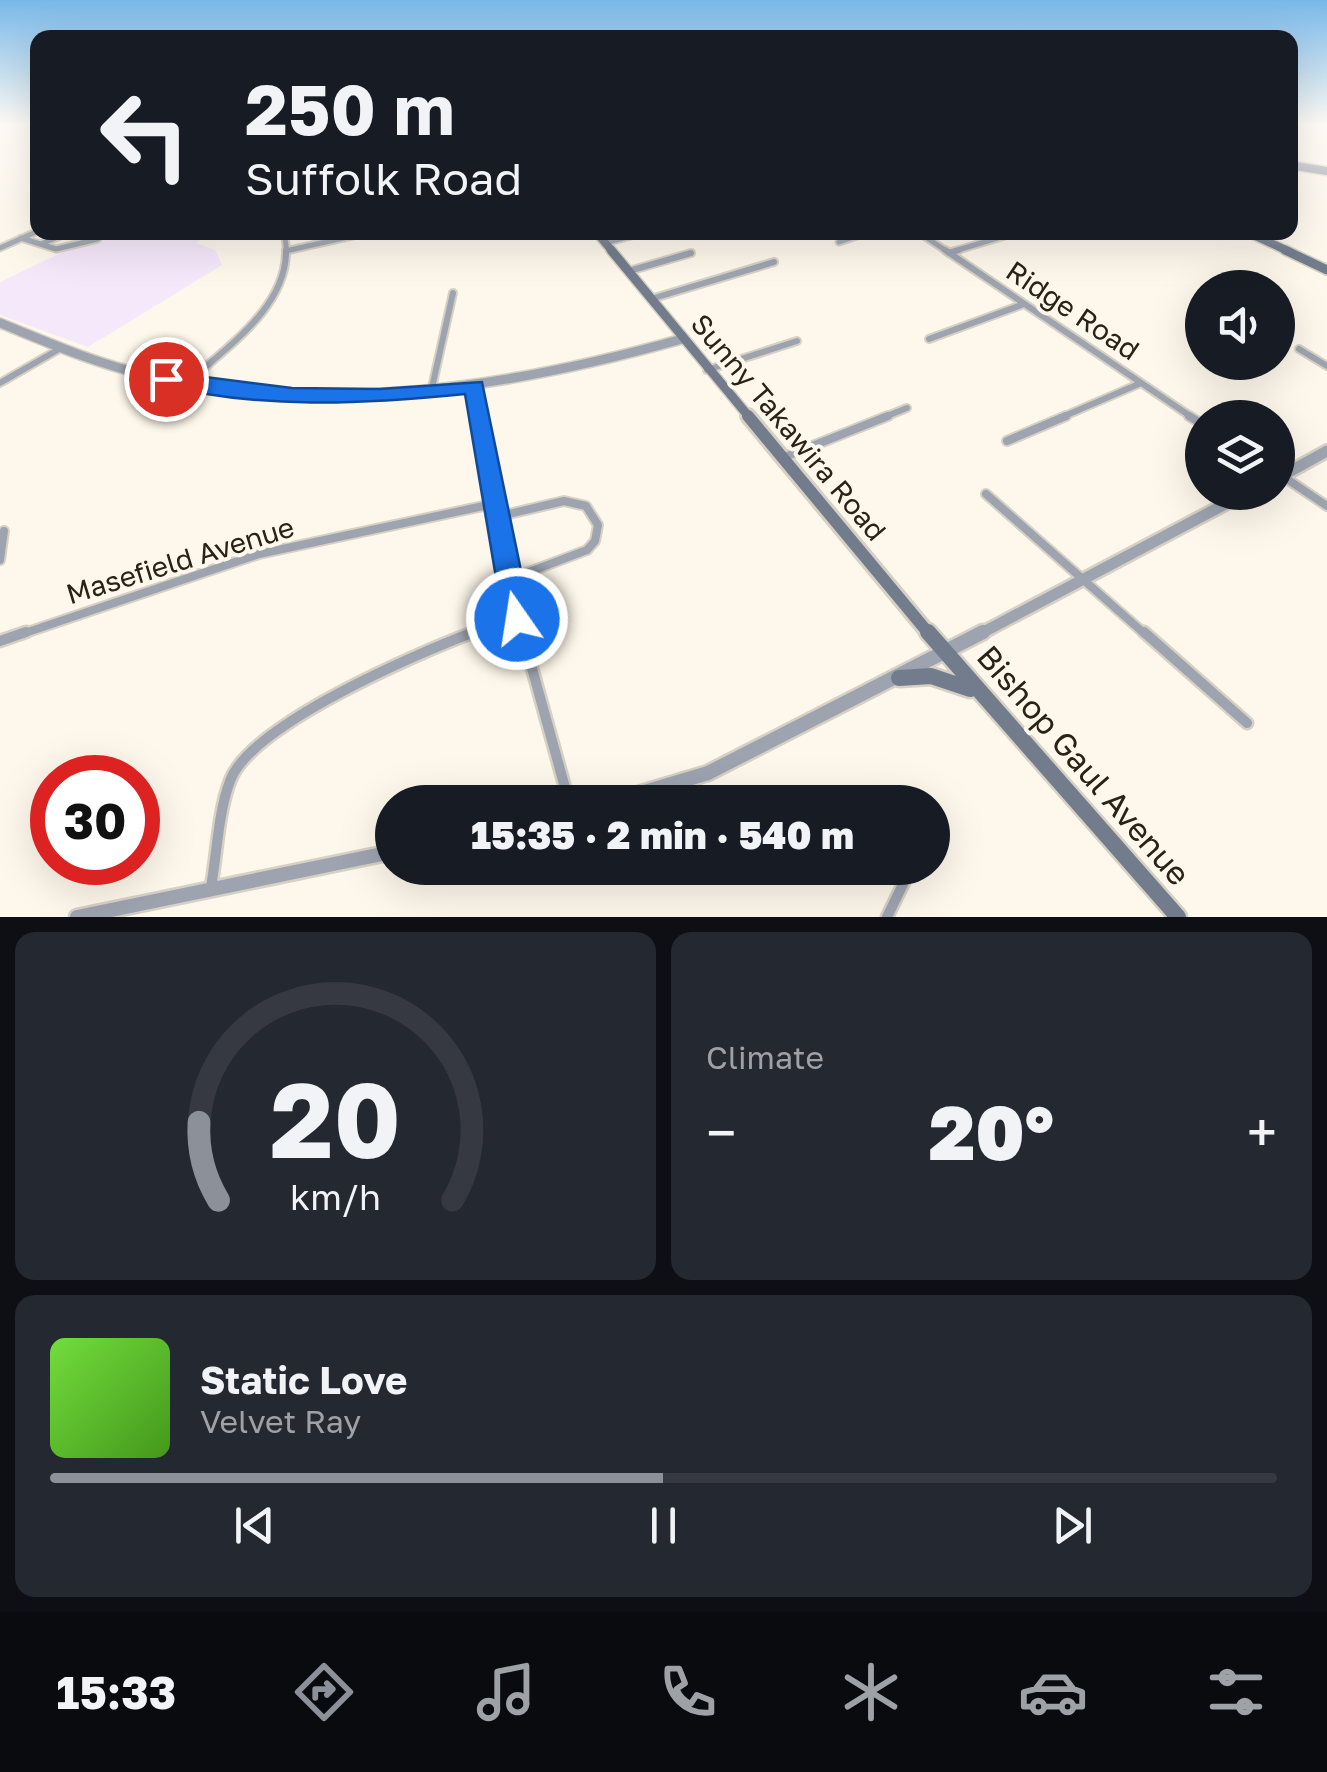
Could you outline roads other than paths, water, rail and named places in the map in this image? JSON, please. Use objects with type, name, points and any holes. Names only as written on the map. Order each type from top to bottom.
[{"type":"main road","name":"Sunny Takawira Road","points":[[603,240],[944,652]]},
{"type":"main road","points":[[1264,240],[1327,270]]},
{"type":"main road","name":"Bishop Gaul Avenue","points":[[944,652],[1178,917]]},
{"type":"main road","points":[[899,678],[947,679],[982,697]]},
{"type":"street","points":[[0,248],[30,234]]},
{"type":"street","points":[[22,238],[56,249],[94,240]]},
{"type":"street","points":[[42,244],[51,240]]},
{"type":"street","points":[[186,383],[272,300],[290,250],[287,240]]},
{"type":"street","points":[[290,250],[334,240]]},
{"type":"street","points":[[605,243],[616,240]]},
{"type":"street","points":[[839,242],[845,240]]},
{"type":"street","name":"Ridge Road","points":[[930,240],[1185,413]]},
{"type":"street","points":[[949,253],[992,240]]},
{"type":"street","points":[[628,271],[690,253]]},
{"type":"street","points":[[650,299],[774,262]]},
{"type":"street","points":[[431,392],[453,293]]},
{"type":"street","points":[[929,338],[1024,304]]},
{"type":"street","points":[[0,322],[60,348],[186,383],[292,395],[431,392],[474,386],[580,368],[682,339]]},
{"type":"street","points":[[707,370],[796,341]]},
{"type":"street","points":[[0,383],[60,348]]},
{"type":"street","points":[[1299,349],[1327,366]]},
{"type":"street","points":[[1006,441],[1141,383]]},
{"type":"street","points":[[474,386],[508,580],[563,785]]},
{"type":"street","points":[[782,458],[907,408]]},
{"type":"street","points":[[1295,468],[1327,451]]},
{"type":"street","points":[[1295,486],[1327,506]]},
{"type":"street","points":[[986,494],[1247,723]]},
{"type":"street","points":[[496,518],[564,501],[586,506],[598,525],[595,541],[587,550],[508,580]]},
{"type":"street","name":"Masefield Avenue","points":[[0,641],[259,554],[493,504]]},
{"type":"street","points":[[666,785],[708,772],[899,678],[1214,510]]},
{"type":"street","points":[[0,560],[4,530]]},
{"type":"street","points":[[211,887],[230,781],[244,758],[379,670],[459,634],[517,619]]},
{"type":"street","points":[[77,917],[375,855]]},
{"type":"street","points":[[886,917],[902,885]]}]
